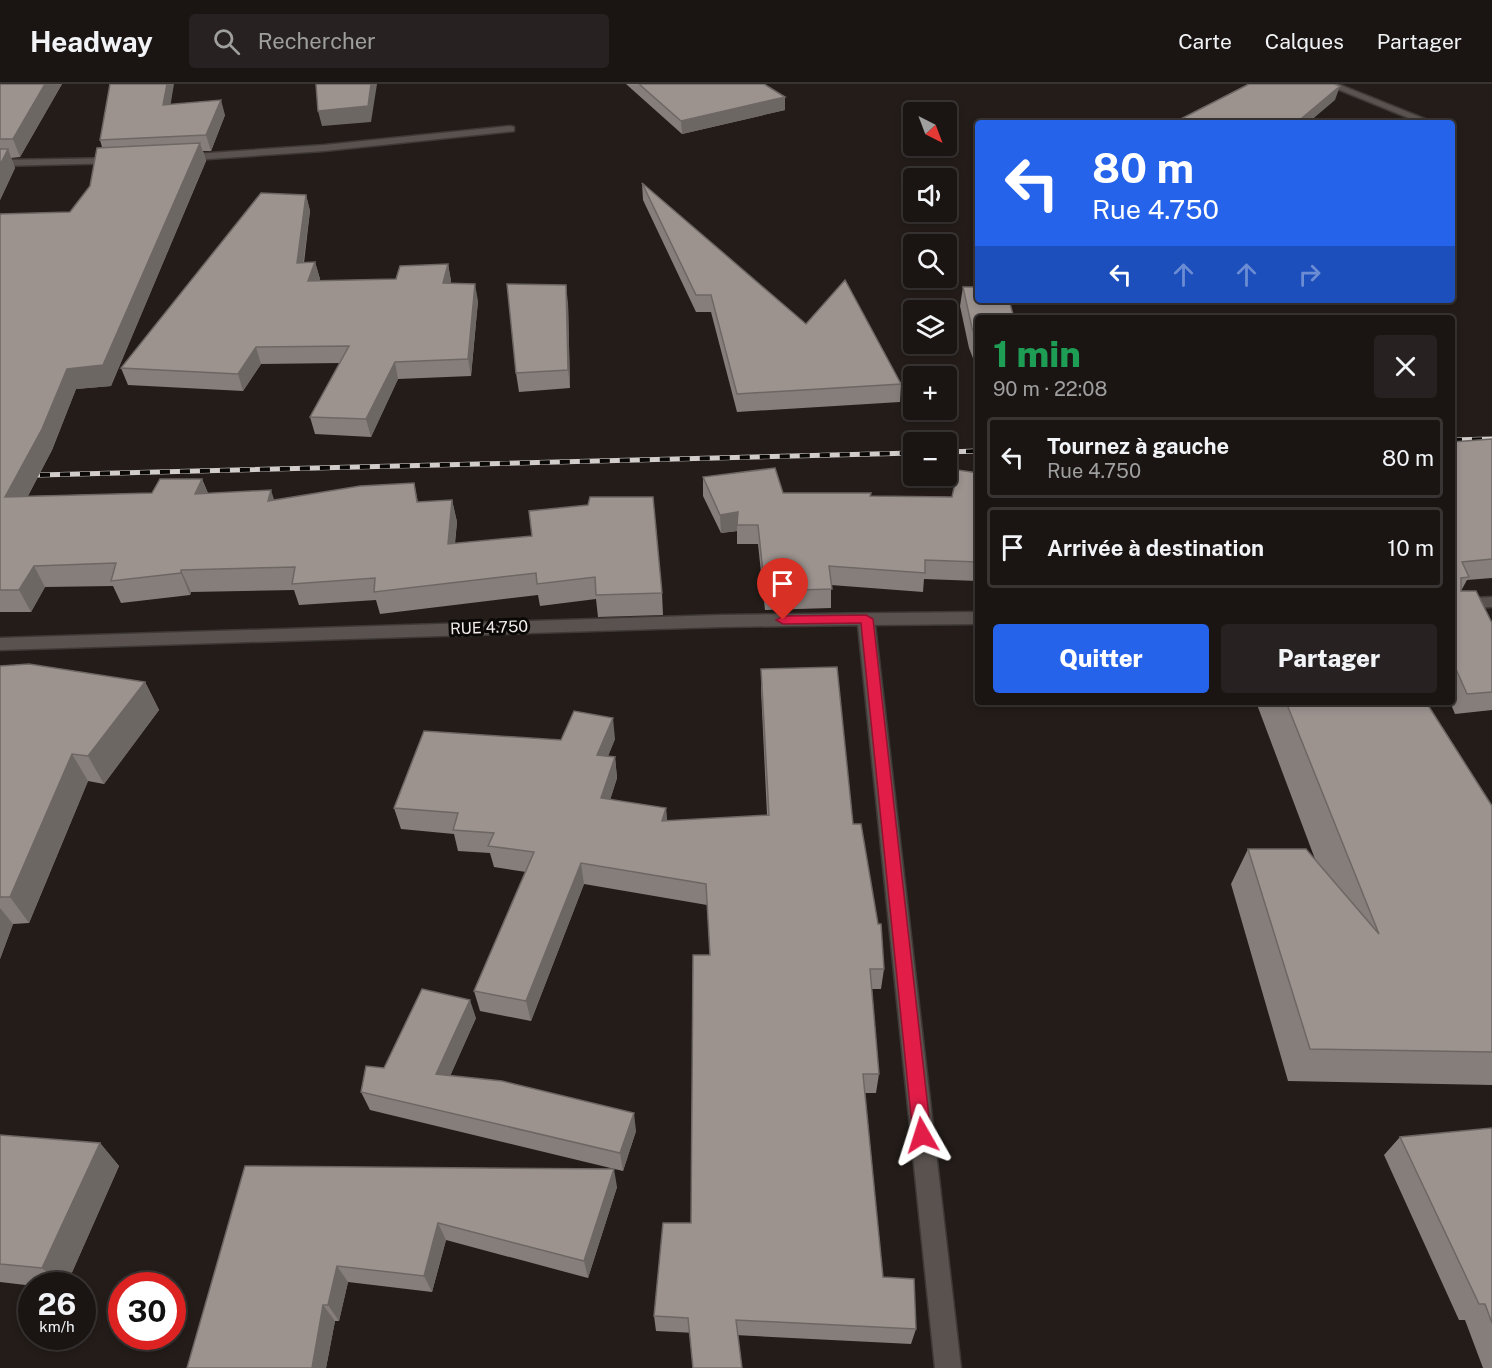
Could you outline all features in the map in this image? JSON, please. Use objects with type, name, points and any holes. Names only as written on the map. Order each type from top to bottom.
[{"type":"street","points":[[1330,84],[1422,120]]},
{"type":"street","points":[[173,158],[324,148],[510,129]]},
{"type":"street","points":[[0,163],[127,160]]},
{"type":"street","points":[[1455,604],[1492,602]]},
{"type":"street","name":"RUE 4.750","points":[[0,644],[580,624],[975,618]]},
{"type":"street","points":[[866,619],[948,1368]]},
{"type":"building","points":[[0,84],[45,84],[13,139],[0,139]]},
{"type":"building","points":[[110,84],[167,84],[163,105],[221,100],[206,135],[100,140]]},
{"type":"building","points":[[316,84],[371,84],[368,106],[318,111]]},
{"type":"building","points":[[639,84],[764,84],[785,97],[681,121]]},
{"type":"building","points":[[1249,84],[1334,84],[1340,86],[1300,120],[1179,120]]},
{"type":"building","points":[[200,143],[103,365],[67,369],[42,429],[5,497],[152,493],[160,479],[202,479],[195,494],[271,490],[268,501],[360,486],[414,483],[417,502],[452,500],[448,544],[532,536],[529,511],[588,505],[590,497],[653,497],[662,593],[596,595],[595,577],[537,584],[536,573],[374,592],[375,578],[292,584],[295,567],[181,570],[181,573],[111,581],[116,563],[34,566],[19,590],[0,590],[0,214],[70,212],[90,186],[97,148]]},
{"type":"building","points":[[0,149],[8,149],[0,165]]},
{"type":"building","points":[[642,183],[806,324],[845,280],[901,384],[737,394],[711,295],[696,295]]},
{"type":"building","points":[[261,193],[306,195],[297,263],[315,262],[308,281],[396,279],[400,266],[448,264],[443,283],[475,284],[468,359],[395,362],[366,419],[310,417],[349,346],[256,347],[238,374],[121,368]]},
{"type":"building","points":[[507,284],[566,285],[568,370],[516,373]]},
{"type":"building","points":[[963,287],[975,287],[975,303],[1010,303],[1013,315],[975,315],[975,336]]},
{"type":"building","points":[[1492,439],[1492,559],[1462,562],[1469,577],[1461,578],[1461,591],[1476,591],[1492,623],[1492,692],[1467,694],[1455,667],[1455,442]]},
{"type":"building","points":[[775,468],[783,493],[871,493],[870,496],[952,497],[954,486],[957,486],[958,470],[975,473],[975,562],[925,560],[925,573],[829,566],[832,589],[765,591],[758,525],[737,525],[738,512],[720,515],[703,477]]},
{"type":"building","points":[[29,664],[145,682],[88,756],[72,754],[10,897],[0,897],[0,666]]},
{"type":"building","points":[[837,667],[853,824],[861,824],[878,924],[881,924],[884,969],[870,969],[879,1074],[863,1074],[883,1277],[914,1279],[916,1329],[736,1320],[742,1368],[693,1368],[688,1318],[654,1316],[663,1223],[691,1223],[693,955],[710,955],[706,884],[581,863],[526,1001],[474,991],[534,852],[488,846],[494,833],[453,830],[458,813],[394,808],[424,731],[561,740],[574,711],[613,718],[597,755],[615,757],[601,798],[666,808],[662,821],[769,815],[761,669]]},
{"type":"building","points":[[1287,705],[1428,705],[1492,806],[1492,1052],[1310,1049],[1248,849],[1306,849],[1379,934]]},
{"type":"building","points":[[422,989],[470,1000],[436,1074],[502,1081],[634,1113],[620,1153],[361,1092],[366,1066],[384,1068]]},
{"type":"building","points":[[1492,1128],[1492,1323],[1485,1304],[1479,1304],[1400,1137]]},
{"type":"building","points":[[0,1135],[100,1143],[42,1268],[0,1264]]},
{"type":"building","points":[[245,1166],[614,1169],[584,1261],[438,1223],[424,1276],[337,1266],[328,1305],[323,1305],[312,1368],[187,1368]]},
{"type":"railway","points":[[1455,440],[1492,439]]},
{"type":"railway","points":[[957,452],[975,451]]},
{"type":"railway","points":[[0,476],[903,453]]},
{"type":"route","points":[[783,620],[866,619],[922,1135]]}]
